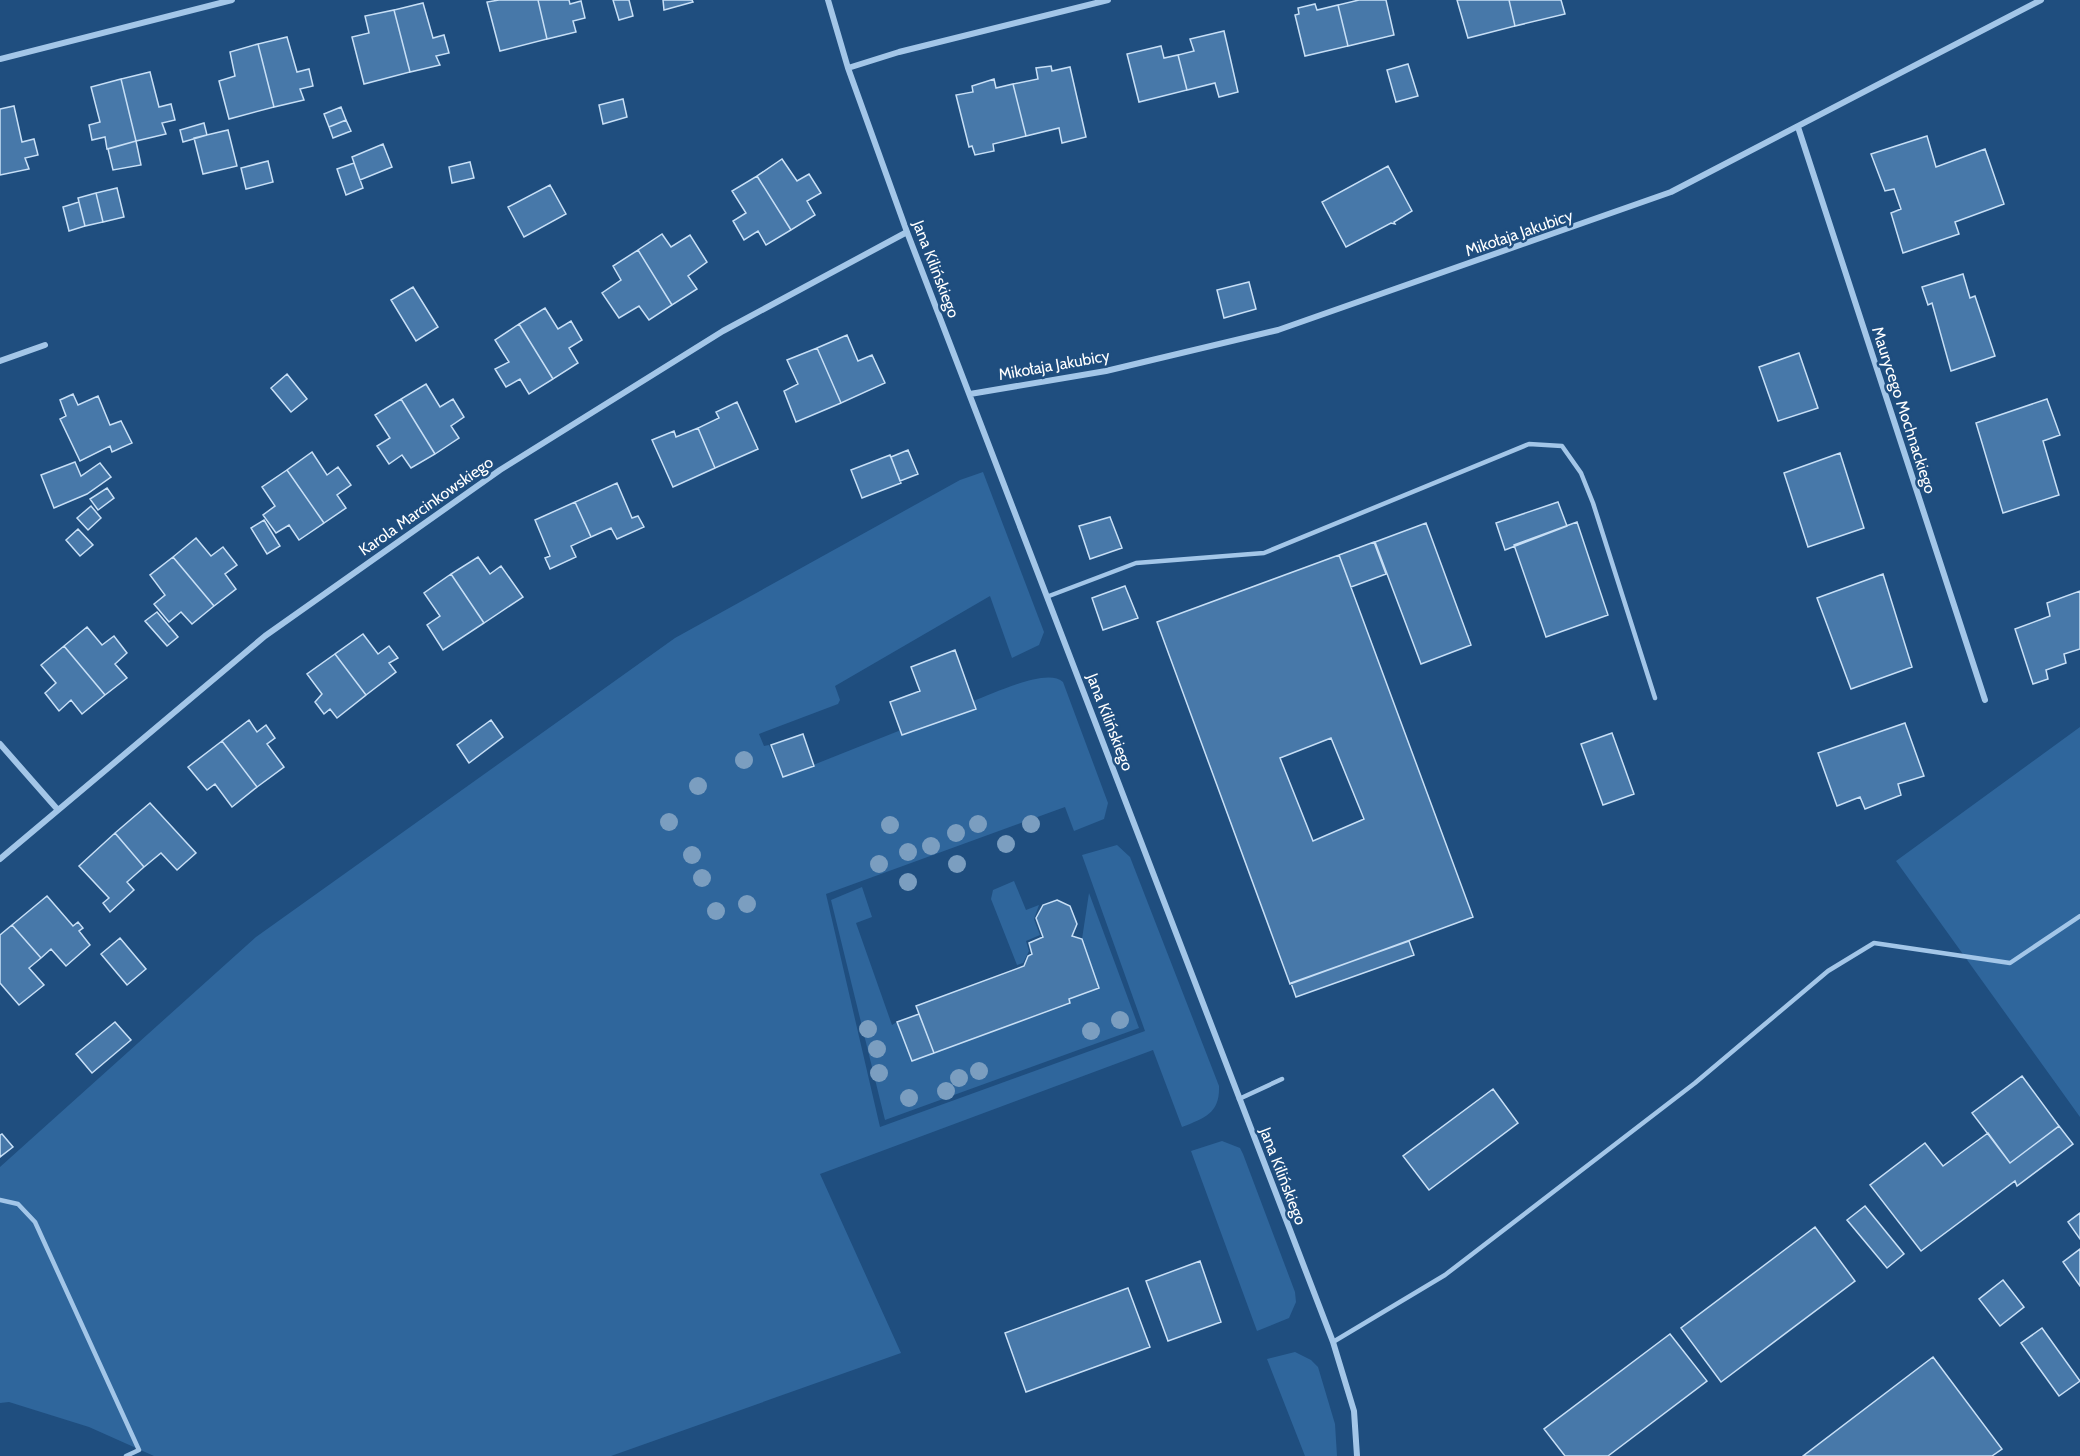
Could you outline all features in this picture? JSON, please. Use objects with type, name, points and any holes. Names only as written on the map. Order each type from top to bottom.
[{"type":"street","points":[[0,59],[232,0]]},
{"type":"street","name":"Jana Kilińskiego","points":[[828,0],[848,68],[907,232],[1049,596],[1333,1342],[1354,1411],[1357,1456]]},
{"type":"street","points":[[848,68],[900,52],[1108,0]]},
{"type":"street","name":"Mikołaja Jakubicy","points":[[970,394],[1106,371],[1278,330],[1671,192],[2041,0]]},
{"type":"street","name":"Maurycego Mochnackiego","points":[[1798,127],[1985,700]]},
{"type":"street","name":"Karola Marcinkowskiego","points":[[0,859],[265,636],[501,470],[723,331],[907,232]]},
{"type":"street","points":[[0,361],[45,345]]},
{"type":"street","points":[[0,744],[58,810]]},
{"type":"lane","points":[[1049,596],[1136,563],[1264,553],[1529,444],[1562,446],[1581,473],[1593,503],[1655,698]]},
{"type":"lane","points":[[1333,1342],[1446,1275],[1695,1083],[1827,971],[1874,944],[2010,963],[2080,916]]},
{"type":"lane","points":[[1239,1099],[1282,1079]]},
{"type":"lane","points":[[0,1200],[18,1204],[35,1222],[139,1450],[126,1456]]},
{"type":"shaded area","points":[[983,472],[1044,632],[1039,645],[1012,658],[990,596],[835,686],[840,700],[838,704],[759,734],[764,746],[769,745],[783,777],[901,730],[903,735],[975,709],[973,701],[1006,688],[1033,680],[1055,678],[1063,682],[1108,803],[1104,819],[1074,831],[1065,807],[826,894],[880,1127],[1145,1031],[1082,855],[1117,845],[1130,857],[1219,1086],[1217,1103],[1210,1113],[1182,1127],[1153,1050],[820,1174],[901,1353],[611,1456],[154,1456],[89,1427],[9,1402],[0,1403],[0,1167],[256,937],[675,638],[960,480]]},
{"type":"shaded area","points":[[2080,727],[2080,1117],[1896,861]]},
{"type":"shaded area","points":[[1014,881],[1026,910],[1039,905],[1034,919],[1040,935],[1026,941],[1029,951],[1023,963],[1017,965],[991,899],[993,890]]},
{"type":"shaded area","points":[[862,887],[872,917],[856,923],[892,1025],[897,1022],[912,1061],[1070,1004],[1069,999],[1099,988],[1082,939],[1089,893],[1139,1028],[885,1120],[831,900]]},
{"type":"shaded area","points":[[1222,1141],[1240,1148],[1243,1154],[1295,1292],[1296,1302],[1289,1318],[1257,1331],[1191,1151]]},
{"type":"shaded area","points":[[1295,1352],[1311,1360],[1318,1367],[1335,1424],[1337,1456],[1305,1456],[1267,1359]]},
{"type":"building","points":[[538,0],[547,39],[500,51],[487,2]]},
{"type":"building","points":[[538,0],[569,0],[570,4],[581,1],[585,18],[573,21],[576,32],[547,39]]},
{"type":"building","points":[[613,0],[629,0],[633,16],[619,20]]},
{"type":"building","points":[[663,0],[692,0],[693,2],[664,10]]},
{"type":"building","points":[[1359,0],[1386,0],[1394,35],[1348,46],[1338,5]]},
{"type":"building","points":[[1457,0],[1509,0],[1515,26],[1468,38]]},
{"type":"building","points":[[1509,0],[1561,0],[1565,14],[1515,26]]},
{"type":"building","points":[[423,3],[433,38],[444,35],[449,53],[436,56],[440,65],[410,72],[394,10]]},
{"type":"building","points":[[1315,4],[1317,10],[1338,5],[1348,46],[1305,56],[1295,15],[1299,14],[1298,8]]},
{"type":"building","points":[[394,10],[410,72],[364,84],[352,37],[369,33],[365,16]]},
{"type":"building","points":[[1224,31],[1238,92],[1219,97],[1215,83],[1187,90],[1178,55],[1194,51],[1190,39]]},
{"type":"building","points":[[287,37],[297,72],[309,69],[313,86],[300,89],[304,100],[274,107],[258,44]]},
{"type":"building","points":[[258,44],[274,107],[229,119],[219,81],[235,76],[230,52]]},
{"type":"building","points":[[1161,46],[1164,58],[1178,55],[1187,90],[1139,102],[1127,54]]},
{"type":"building","points":[[1408,64],[1418,96],[1396,102],[1387,70]]},
{"type":"building","points":[[1051,66],[1052,71],[1070,67],[1086,137],[1062,143],[1059,128],[1026,136],[1013,84],[1038,79],[1036,68]]},
{"type":"building","points":[[150,72],[159,107],[171,104],[175,120],[162,123],[166,134],[136,141],[121,79]]},
{"type":"building","points":[[121,79],[136,141],[107,149],[105,137],[92,140],[89,125],[100,122],[91,87]]},
{"type":"building","points":[[994,79],[996,88],[1013,84],[1026,136],[993,144],[994,151],[975,155],[972,146],[969,147],[956,95],[973,92],[972,86]]},
{"type":"building","points":[[623,99],[627,117],[603,124],[599,105]]},
{"type":"building","points":[[14,106],[22,142],[34,139],[38,155],[25,158],[29,169],[0,175],[0,109]]},
{"type":"building","points":[[341,107],[346,120],[329,127],[324,114]]},
{"type":"building","points":[[346,120],[351,131],[333,138],[329,127]]},
{"type":"building","points":[[204,123],[207,135],[183,142],[180,130]]},
{"type":"building","points":[[228,130],[237,166],[203,174],[194,138]]},
{"type":"building","points":[[1927,136],[1936,167],[1985,149],[2004,204],[1955,222],[1959,234],[1903,253],[1891,213],[1901,209],[1894,189],[1885,191],[1871,154]]},
{"type":"building","points":[[136,141],[141,165],[113,170],[108,149]]},
{"type":"building","points":[[383,144],[392,167],[360,180],[352,157]]},
{"type":"building","points":[[782,159],[797,181],[809,174],[821,193],[807,201],[815,215],[791,230],[757,176]]},
{"type":"building","points":[[268,161],[273,182],[246,189],[241,168]]},
{"type":"building","points":[[470,162],[474,178],[452,183],[449,167]]},
{"type":"building","points":[[354,163],[363,188],[346,195],[337,169]]},
{"type":"building","points":[[1388,166],[1412,211],[1394,222],[1395,224],[1391,223],[1346,247],[1322,202]]},
{"type":"building","points":[[757,176],[791,230],[766,245],[758,231],[744,240],[733,221],[746,213],[732,191]]},
{"type":"building","points":[[550,185],[566,214],[524,237],[508,207]]},
{"type":"building","points":[[117,188],[124,217],[103,222],[96,193]]},
{"type":"building","points":[[96,193],[103,222],[85,226],[78,198]]},
{"type":"building","points":[[79,202],[85,226],[69,231],[63,207]]},
{"type":"building","points":[[662,234],[671,247],[690,235],[707,262],[688,276],[697,289],[672,305],[638,250]]},
{"type":"building","points":[[638,250],[672,305],[649,320],[639,306],[619,318],[602,293],[621,280],[613,266]]},
{"type":"building","points":[[1963,274],[1970,298],[1975,296],[1995,356],[1951,371],[1932,303],[1928,305],[1922,287]]},
{"type":"building","points":[[1249,282],[1256,309],[1224,318],[1217,290]]},
{"type":"building","points":[[413,287],[438,327],[416,341],[391,300]]},
{"type":"building","points":[[545,308],[558,329],[571,321],[582,340],[569,348],[578,363],[553,379],[519,324]]},
{"type":"building","points":[[519,324],[553,379],[529,394],[520,379],[506,387],[495,369],[509,362],[495,340]]},
{"type":"building","points":[[847,335],[858,361],[872,355],[885,383],[841,403],[817,348]]},
{"type":"building","points":[[817,348],[841,403],[796,422],[784,391],[798,384],[787,360]]},
{"type":"building","points":[[1799,353],[1818,408],[1778,421],[1759,367]]},
{"type":"building","points":[[287,374],[307,399],[291,412],[271,388]]},
{"type":"building","points":[[426,384],[440,407],[453,399],[464,417],[451,426],[459,438],[435,454],[401,399]]},
{"type":"building","points":[[73,394],[78,405],[98,396],[110,425],[121,421],[132,443],[112,452],[110,446],[80,461],[60,419],[66,416],[60,400]]},
{"type":"building","points":[[401,399],[435,454],[411,468],[402,455],[389,464],[377,446],[390,438],[375,415]]},
{"type":"building","points":[[2047,399],[2060,435],[2043,441],[2059,495],[2003,513],[1976,423]]},
{"type":"building","points":[[737,402],[758,449],[715,468],[698,428],[719,418],[716,412]]},
{"type":"building","points":[[698,428],[715,468],[673,487],[652,440],[674,431],[676,437]]},
{"type":"building","points":[[908,450],[918,474],[900,481],[891,457]]},
{"type":"building","points":[[312,452],[327,475],[338,467],[351,485],[337,495],[346,508],[324,523],[287,470]]},
{"type":"building","points":[[1840,453],[1864,528],[1808,547],[1784,473]]},
{"type":"building","points":[[890,455],[901,483],[862,498],[851,470]]},
{"type":"building","points":[[75,462],[81,476],[100,463],[111,477],[87,494],[54,508],[41,475]]},
{"type":"building","points":[[287,470],[324,523],[299,540],[289,525],[276,533],[263,515],[275,506],[262,487]]},
{"type":"building","points":[[617,483],[632,518],[638,516],[644,527],[617,539],[611,528],[591,537],[575,502]]},
{"type":"building","points":[[107,488],[114,498],[98,510],[90,499]]},
{"type":"building","points":[[575,502],[591,537],[571,546],[576,557],[550,569],[545,558],[550,556],[535,520]]},
{"type":"building","points":[[1558,502],[1567,526],[1505,550],[1496,523]]},
{"type":"building","points":[[91,506],[101,518],[88,530],[77,518]]},
{"type":"building","points":[[1110,517],[1122,548],[1090,559],[1079,526]]},
{"type":"building","points":[[264,520],[280,546],[267,554],[251,528]]},
{"type":"building","points":[[1577,522],[1608,615],[1546,637],[1514,545]]},
{"type":"building","points":[[1426,523],[1471,645],[1421,664],[1375,542]]},
{"type":"building","points":[[78,529],[93,545],[80,556],[66,540]]},
{"type":"building","points":[[196,538],[211,556],[223,547],[237,565],[225,574],[236,589],[214,606],[173,557]]},
{"type":"building","points":[[1374,542],[1386,574],[1351,587],[1339,555]]},
{"type":"building","points":[[1339,555],[1473,917],[1290,984],[1157,622]],"holes":[[[1331,738],[1364,819],[1313,841],[1280,758]]]},
{"type":"building","points":[[173,557],[214,606],[192,624],[181,612],[169,622],[154,604],[165,595],[150,575]]},
{"type":"building","points":[[478,557],[490,574],[501,566],[523,597],[484,623],[451,574]]},
{"type":"building","points":[[451,574],[484,623],[443,650],[427,625],[440,616],[424,593]]},
{"type":"building","points":[[1883,574],[1912,667],[1851,689],[1817,598]]},
{"type":"building","points":[[1125,586],[1138,618],[1103,630],[1092,598]]},
{"type":"building","points":[[2080,591],[2080,649],[2064,654],[2066,663],[2046,670],[2048,679],[2033,684],[2015,629],[2050,616],[2047,603]]},
{"type":"building","points":[[157,612],[178,637],[167,646],[145,621]]},
{"type":"building","points":[[87,627],[102,645],[114,636],[127,653],[115,664],[127,678],[105,695],[64,646]]},
{"type":"building","points":[[363,634],[378,654],[389,646],[398,658],[389,663],[396,672],[366,695],[335,654]]},
{"type":"building","points":[[64,646],[105,695],[82,714],[71,700],[59,711],[45,693],[56,683],[41,665]]},
{"type":"building","points":[[955,650],[976,709],[902,735],[890,702],[920,691],[911,667]]},
{"type":"building","points":[[335,654],[366,695],[337,718],[330,709],[324,714],[315,702],[322,694],[307,674]]},
{"type":"building","points":[[249,720],[257,732],[266,725],[275,738],[267,744],[284,767],[257,787],[222,741]]},
{"type":"building","points":[[491,720],[503,737],[469,763],[457,745]]},
{"type":"building","points":[[1905,723],[1924,776],[1898,784],[1901,795],[1865,809],[1860,797],[1837,806],[1818,753]]},
{"type":"building","points":[[1612,733],[1634,794],[1603,805],[1581,744]]},
{"type":"building","points":[[803,734],[814,766],[783,777],[771,745]]},
{"type":"building","points":[[222,741],[257,787],[232,807],[215,784],[207,790],[188,767]]},
{"type":"building","points":[[150,803],[196,853],[177,870],[161,853],[144,867],[115,833]]},
{"type":"building","points":[[115,833],[144,867],[127,882],[134,890],[110,912],[103,903],[109,898],[79,866]]},
{"type":"building","points":[[47,896],[73,926],[78,922],[83,928],[79,931],[90,945],[66,966],[51,949],[41,958],[12,925]]},
{"type":"building","points":[[1057,900],[1070,906],[1077,924],[1072,936],[1082,939],[1099,988],[1069,999],[1070,1003],[934,1053],[916,1006],[1024,966],[1028,956],[1032,954],[1029,943],[1043,937],[1036,918],[1043,905]]},
{"type":"building","points":[[12,925],[41,958],[29,968],[44,985],[19,1005],[0,983],[0,935]]},
{"type":"building","points":[[120,938],[146,969],[127,985],[101,954]]},
{"type":"building","points":[[1409,941],[1414,955],[1296,997],[1291,983]]},
{"type":"building","points":[[919,1014],[934,1053],[912,1061],[897,1022]]},
{"type":"building","points":[[115,1022],[131,1040],[92,1073],[76,1054]]},
{"type":"building","points":[[2022,1076],[2059,1126],[2010,1163],[1972,1113]]},
{"type":"building","points":[[1493,1089],[1518,1123],[1429,1190],[1403,1156]]},
{"type":"building","points":[[2059,1126],[2073,1144],[2017,1186],[2015,1181],[1921,1251],[1870,1185],[1925,1143],[1943,1166],[1988,1133],[2010,1163]]},
{"type":"building","points":[[2,1134],[13,1147],[0,1157],[0,1135]]},
{"type":"building","points":[[1865,1206],[1904,1254],[1887,1268],[1847,1220]]},
{"type":"building","points":[[2080,1213],[2080,1239],[2068,1222]]},
{"type":"building","points":[[1815,1227],[1855,1281],[1721,1382],[1681,1328]]},
{"type":"building","points":[[2080,1249],[2080,1286],[2063,1262]]},
{"type":"building","points":[[1200,1261],[1221,1322],[1168,1341],[1146,1281]]},
{"type":"building","points":[[2003,1280],[2024,1307],[2000,1326],[1979,1299]]},
{"type":"building","points":[[1128,1288],[1150,1347],[1026,1392],[1005,1333]]},
{"type":"building","points":[[2042,1328],[2080,1381],[2059,1396],[2021,1343]]},
{"type":"building","points":[[1670,1334],[1707,1381],[1608,1456],[1565,1456],[1544,1429]]},
{"type":"building","points":[[1933,1357],[2002,1449],[1992,1456],[1803,1456]]}]
